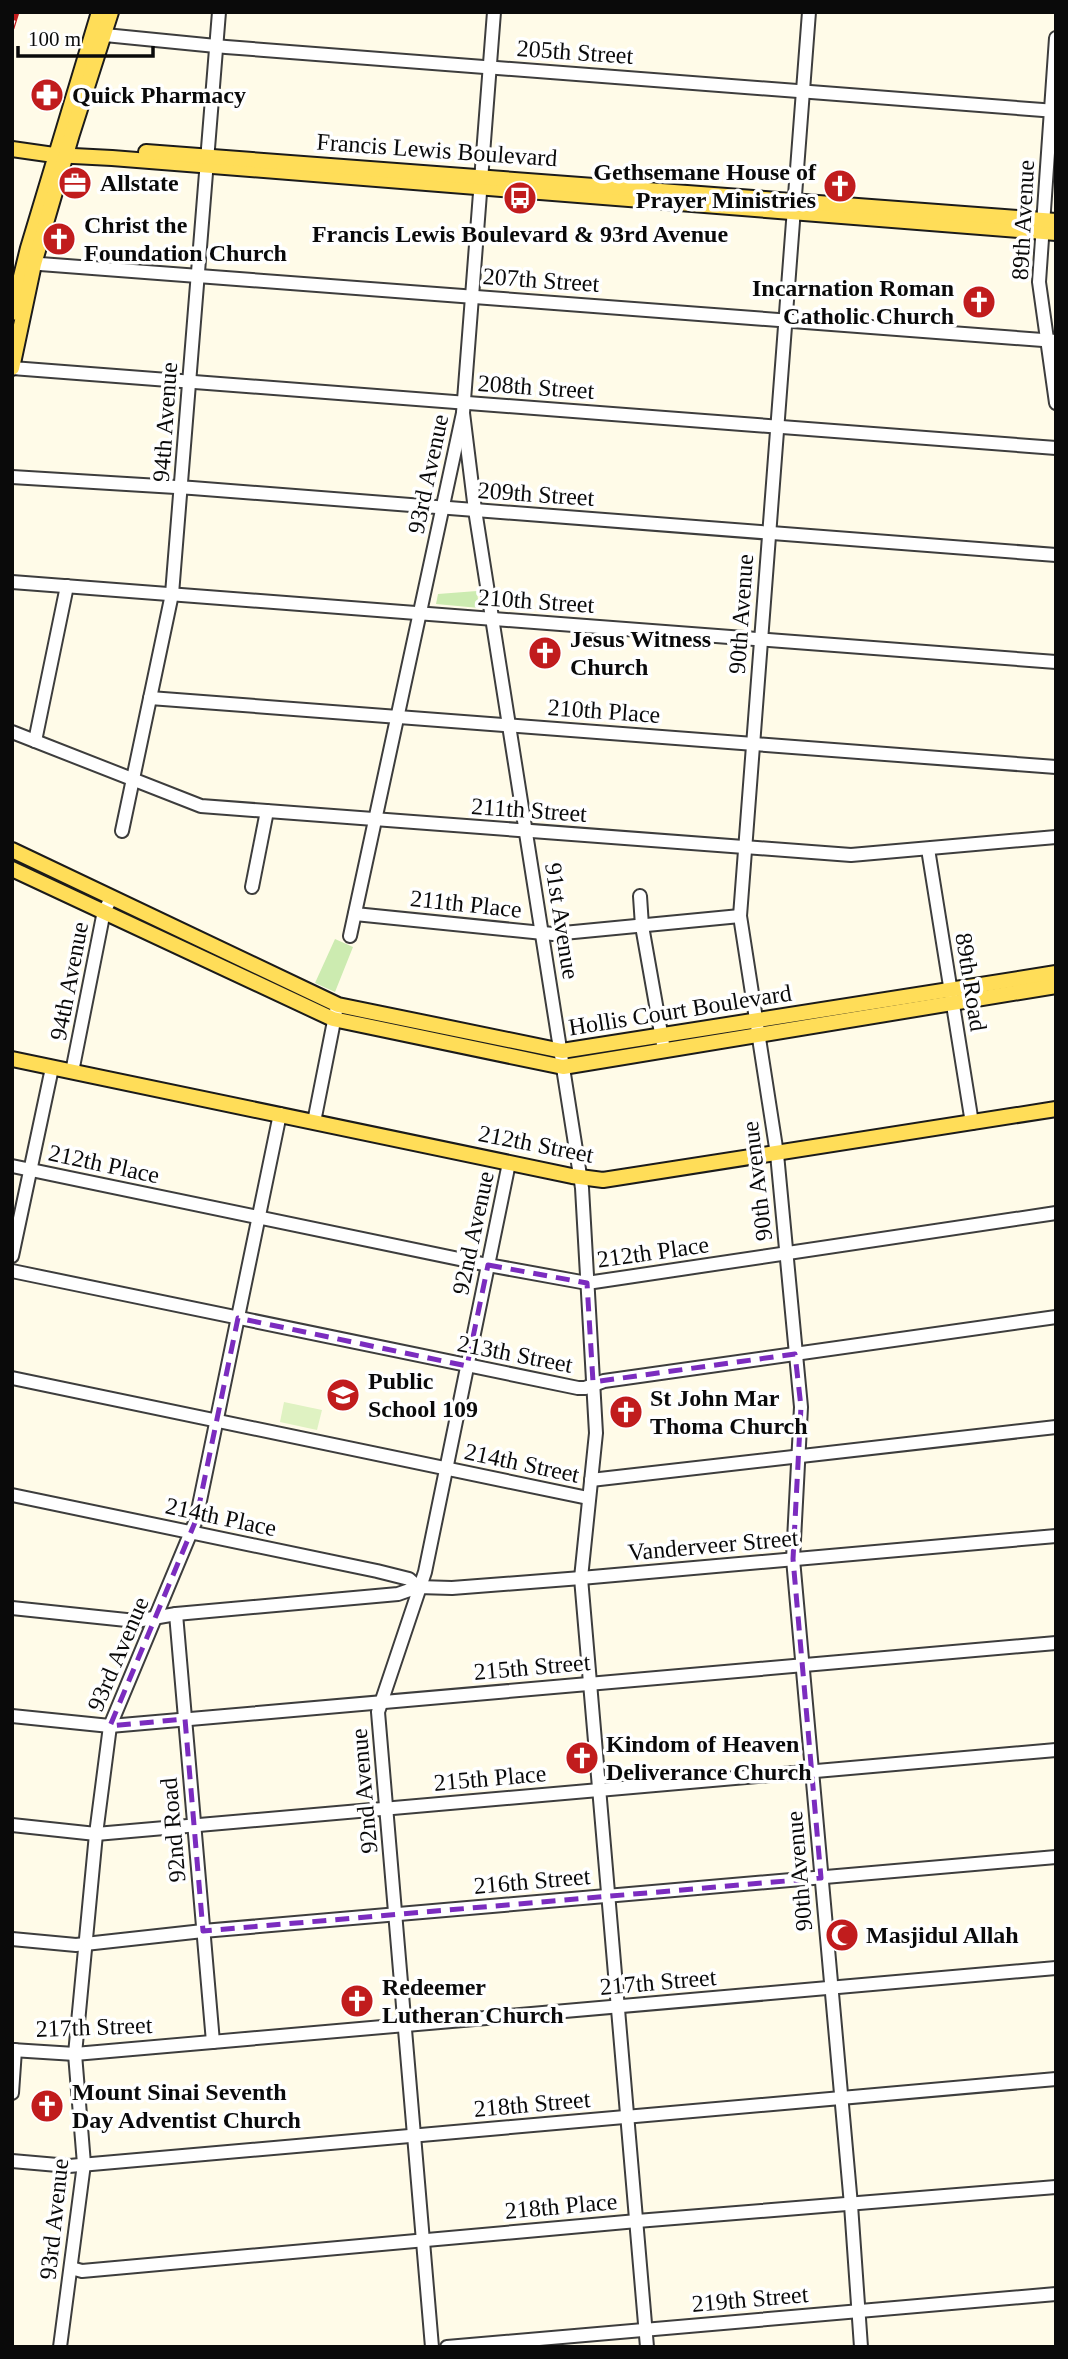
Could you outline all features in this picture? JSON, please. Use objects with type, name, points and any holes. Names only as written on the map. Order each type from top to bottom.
[{"type":"main road","points":[[12,313],[97,35],[99,12]]},
{"type":"main road","points":[[97,35],[111,12]]},
{"type":"main road","name":"Francis Lewis Boulevard","points":[[12,149],[60,155],[116,149],[207,161],[1049,226]]},
{"type":"main road","points":[[12,368],[29,263]]},
{"type":"main road","name":"Hollis Court Boulevard","points":[[12,850],[57,872],[184,951],[333,1019],[413,1028],[491,1044],[564,1067],[755,1020],[825,1017]]},
{"type":"main road","name":"Hollis Court Boulevard","points":[[12,869],[50,886],[192,934],[338,1004],[413,1028]]},
{"type":"main road","points":[[50,886],[57,872]]},
{"type":"main road","points":[[184,951],[192,934]]},
{"type":"main road","points":[[261,986],[266,970]]},
{"type":"main road","name":"Hollis Court Boulevard","points":[[491,1044],[562,1051],[758,1036],[825,1017],[1025,984],[1056,973]]},
{"type":"main road","name":"Hollis Court Boulevard","points":[[1025,984],[1056,986]]},
{"type":"main road","name":"212th Street","points":[[12,1059],[581,1178],[603,1180],[1056,1109]]},
{"type":"street","name":"94th Avenue","points":[[122,831],[172,594],[219,12]]},
{"type":"street","name":"93rd Avenue","points":[[350,936],[464,408],[494,12]]},
{"type":"street","name":"90th Avenue","points":[[809,12],[740,916],[777,1154],[801,1407],[793,1559],[839,2098],[851,2204],[861,2347]]},
{"type":"street","name":"205th Street","points":[[97,35],[1053,110]]},
{"type":"street","name":"89th Avenue","points":[[1056,38],[1049,226],[1038,282],[1051,341],[1056,403]]},
{"type":"street","name":"207th Street","points":[[29,263],[1051,341]]},
{"type":"street","name":"208th Street","points":[[12,368],[190,381],[464,408],[777,426],[1056,448]]},
{"type":"street","name":"91st Avenue","points":[[464,408],[475,510],[581,1178],[596,1433],[591,1480]]},
{"type":"street","name":"209th Street","points":[[12,477],[1056,555]]},
{"type":"street","name":"210th Street","points":[[12,582],[1056,662]]},
{"type":"street","points":[[35,741],[67,586]]},
{"type":"street","name":"210th Place","points":[[150,698],[1056,766]]},
{"type":"street","name":"211th Street","points":[[12,732],[201,806],[851,855],[1056,837]]},
{"type":"street","points":[[252,887],[267,811]]},
{"type":"street","name":"89th Road","points":[[928,849],[972,1123]]},
{"type":"street","points":[[640,896],[642,926],[662,1043]]},
{"type":"street","name":"94th Avenue","points":[[72,1072],[108,905]]},
{"type":"street","name":"211th Place","points":[[355,914],[542,934],[740,916]]},
{"type":"street","points":[[314,1122],[338,1004]]},
{"type":"street","name":"94th Avenue","points":[[12,1256],[52,1068]]},
{"type":"street","name":"93rd Avenue","points":[[60,2347],[84,2164],[75,2054],[96,1834],[110,1726],[196,1520],[280,1114]]},
{"type":"street","name":"92nd Avenue","points":[[432,2347],[425,2239],[378,1712],[425,1572],[509,1163]]},
{"type":"street","name":"212th Place","points":[[12,1166],[488,1265],[587,1283],[1056,1213]]},
{"type":"street","name":"213th Street","points":[[12,1271],[578,1388],[604,1381],[1056,1317]]},
{"type":"street","name":"214th Street","points":[[12,1378],[588,1498],[591,1480],[1056,1427]]},
{"type":"street","name":"214th Place","points":[[12,1495],[377,1571],[409,1579],[418,1587]]},
{"type":"street","points":[[588,1498],[580,1578],[647,2347]]},
{"type":"street","name":"Vanderveer Street","points":[[12,1608],[136,1621],[176,1614],[398,1594],[418,1587],[452,1588],[580,1578],[1056,1536]]},
{"type":"street","points":[[375,1595],[377,1571]]},
{"type":"street","name":"92nd Road","points":[[176,1614],[213,2042]]},
{"type":"street","name":"215th Street","points":[[12,1716],[110,1726],[1056,1643]]},
{"type":"street","name":"215th Place","points":[[12,1825],[96,1834],[1056,1750]]},
{"type":"street","name":"216th Street","points":[[12,1939],[76,1945],[203,1931],[1056,1857]]},
{"type":"street","name":"217th Street","points":[[14,2050],[75,2054],[1056,1968]]},
{"type":"street","points":[[12,2093],[14,2050]]},
{"type":"street","name":"218th Street","points":[[12,2161],[69,2166],[1056,2080]]},
{"type":"street","name":"218th Place","points":[[71,2268],[82,2271],[425,2239],[1056,2187]]},
{"type":"street","name":"219th Street","points":[[447,2347],[1056,2294]]},
{"type":"highlighted area","points":[[488,1265],[587,1283],[593,1382],[795,1354],[801,1407],[793,1559],[821,1878],[203,1931],[185,1719],[110,1726],[196,1520],[238,1318],[467,1366]]},
{"type":"green space","points":[[477,591],[479,608],[436,604],[438,594]]},
{"type":"green space","points":[[335,939],[353,947],[335,992],[315,983]]},
{"type":"green space","points":[[284,1402],[322,1410],[317,1430],[280,1422]]},
{"type":"railway","points":[[12,28],[17,12]]},
{"type":"place","name":"Quick Pharmacy","points":[[47,95]]},
{"type":"place","name":"Allstate","points":[[75,183]]},
{"type":"place","name":"Gethsemane House of Prayer Ministries","points":[[840,186]]},
{"type":"place","name":"Francis Lewis Boulevard & 93rd Avenue","points":[[520,198]]},
{"type":"place","name":"Christ the Foundation Church","points":[[59,239]]},
{"type":"place","name":"Incarnation Roman Catholic Church","points":[[979,302]]},
{"type":"place","name":"Jesus Witness Church","points":[[545,653]]},
{"type":"place","name":"Public School 109","points":[[343,1395]]},
{"type":"place","name":"St John Mar Thoma Church","points":[[626,1412]]},
{"type":"place","name":"Kindom of Heaven Deliverance Church","points":[[582,1758]]},
{"type":"place","name":"Masjidul Allah","points":[[842,1935]]},
{"type":"place","name":"Redeemer Lutheran Church","points":[[357,2001]]},
{"type":"place","name":"Mount Sinai Seventh Day Adventist Church","points":[[47,2106]]}]
